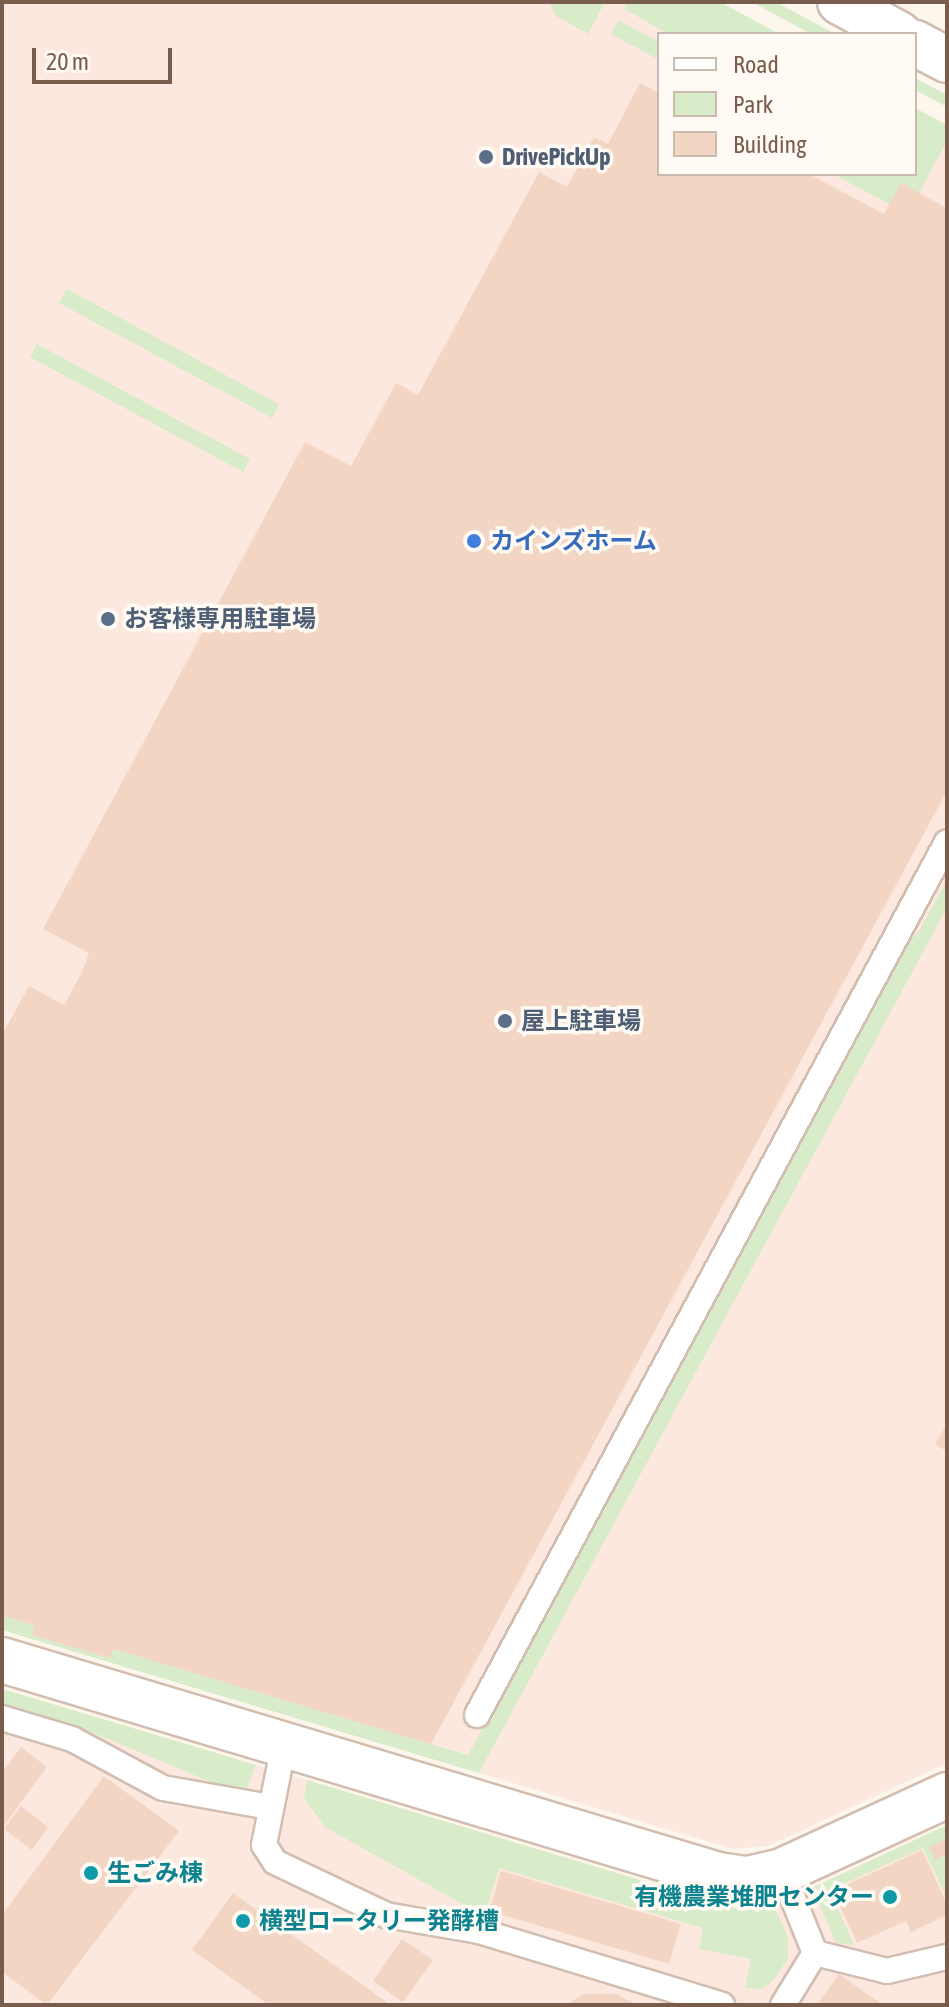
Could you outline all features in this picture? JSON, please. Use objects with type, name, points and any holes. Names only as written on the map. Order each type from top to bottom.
[{"type":"street","points":[[840,2],[895,32]]},
{"type":"street","points":[[917,44],[947,60]]},
{"type":"street","points":[[2,1660],[718,1875],[748,1879],[782,1871],[947,1795]]},
{"type":"lane","points":[[477,1715],[947,842]]},
{"type":"lane","points":[[2,1718],[72,1739],[163,1788],[270,1807]]},
{"type":"lane","points":[[284,1744],[264,1845],[275,1862],[386,1915],[479,1931],[722,2005]]},
{"type":"lane","points":[[782,1871],[815,1953]]},
{"type":"lane","points":[[815,1953],[887,1971],[946,1957]]},
{"type":"lane","points":[[783,2005],[815,1953]]},
{"type":"shaded area","name":"カインズホーム","points":[[2,2],[720,2],[775,32],[657,32],[657,176],[917,176],[917,109],[947,125],[947,1763],[768,1846],[733,1849],[2,1630]]},
{"type":"shaded area","points":[[2,1689],[739,1909],[773,1905],[947,1825],[947,2005],[2,2005]]},
{"type":"green space","points":[[549,2],[605,2],[588,34],[556,16]]},
{"type":"green space","points":[[628,2],[720,2],[775,32],[665,32],[624,9]]},
{"type":"green space","points":[[752,2],[776,2],[831,32],[807,32]]},
{"type":"green space","points":[[618,20],[657,41],[657,59],[611,34]]},
{"type":"green space","points":[[917,79],[947,95],[947,107],[917,91]]},
{"type":"green space","points":[[917,109],[947,125],[947,141],[908,214],[837,176],[917,176]]},
{"type":"green space","points":[[67,289],[279,404],[272,418],[59,303]]},
{"type":"green space","points":[[37,344],[250,459],[243,472],[30,357]]},
{"type":"green space","points":[[947,880],[947,908],[479,1773],[2,1630],[2,1616],[34,1625],[32,1635],[109,1658],[114,1649],[468,1755],[905,944],[919,931]]},
{"type":"green space","points":[[2,1689],[256,1765],[246,1790],[225,1788],[82,1728],[2,1706]]},
{"type":"green space","points":[[307,1780],[716,1903],[739,1909],[773,1905],[788,1937],[788,1959],[772,1982],[759,1990],[745,1987],[751,1959],[699,1949],[703,1928],[499,1868],[486,1911],[464,1905],[325,1827],[304,1798]]},
{"type":"green space","points":[[947,1825],[947,1898],[923,1848],[830,1890],[854,1945],[836,1943],[812,1888]]},
{"type":"building","name":"カインズホーム","points":[[640,83],[657,92],[657,176],[813,176],[884,214],[901,183],[947,208],[947,791],[431,1744],[114,1649],[109,1658],[32,1635],[34,1625],[2,1616],[2,1035],[29,986],[64,1005],[82,972],[89,953],[43,929],[305,442],[351,466],[396,383],[418,395],[539,172],[567,187],[594,137],[608,144]]},
{"type":"building","points":[[947,1422],[947,1451],[935,1445]]},
{"type":"building","points":[[21,1747],[47,1767],[2,1828],[2,1773]]},
{"type":"building","name":"生ごみ棟","points":[[104,1776],[179,1831],[47,2005],[2,1972],[2,1915]]},
{"type":"building","points":[[21,1806],[48,1827],[32,1850],[4,1829]]},
{"type":"building","points":[[945,1840],[947,1854],[935,1860],[929,1847]]},
{"type":"building","name":"有機農業堆肥センター","points":[[922,1850],[947,1904],[947,1915],[911,1932],[906,1921],[857,1943],[833,1891]]},
{"type":"building","points":[[501,1871],[681,1924],[669,1964],[489,1911]]},
{"type":"building","name":"横型ロータリー発酵槽","points":[[233,1893],[391,2005],[269,2005],[192,1950]]},
{"type":"building","points":[[402,1939],[433,1960],[403,2002],[373,1981]]},
{"type":"building","points":[[839,1974],[883,2005],[817,2005]]},
{"type":"building","points":[[584,1994],[617,1994],[636,2005],[565,2005]]},
{"type":"place","name":"DrivePickUp","points":[[486,157]]},
{"type":"place","name":"カインズホーム","points":[[474,541]]},
{"type":"place","name":"お客様専用駐車場","points":[[108,619]]},
{"type":"place","name":"屋上駐車場","points":[[505,1021]]},
{"type":"place","name":"生ごみ棟","points":[[91,1873]]},
{"type":"place","name":"有機農業堆肥センター","points":[[890,1897]]},
{"type":"place","name":"横型ロータリー発酵槽","points":[[243,1921]]}]
